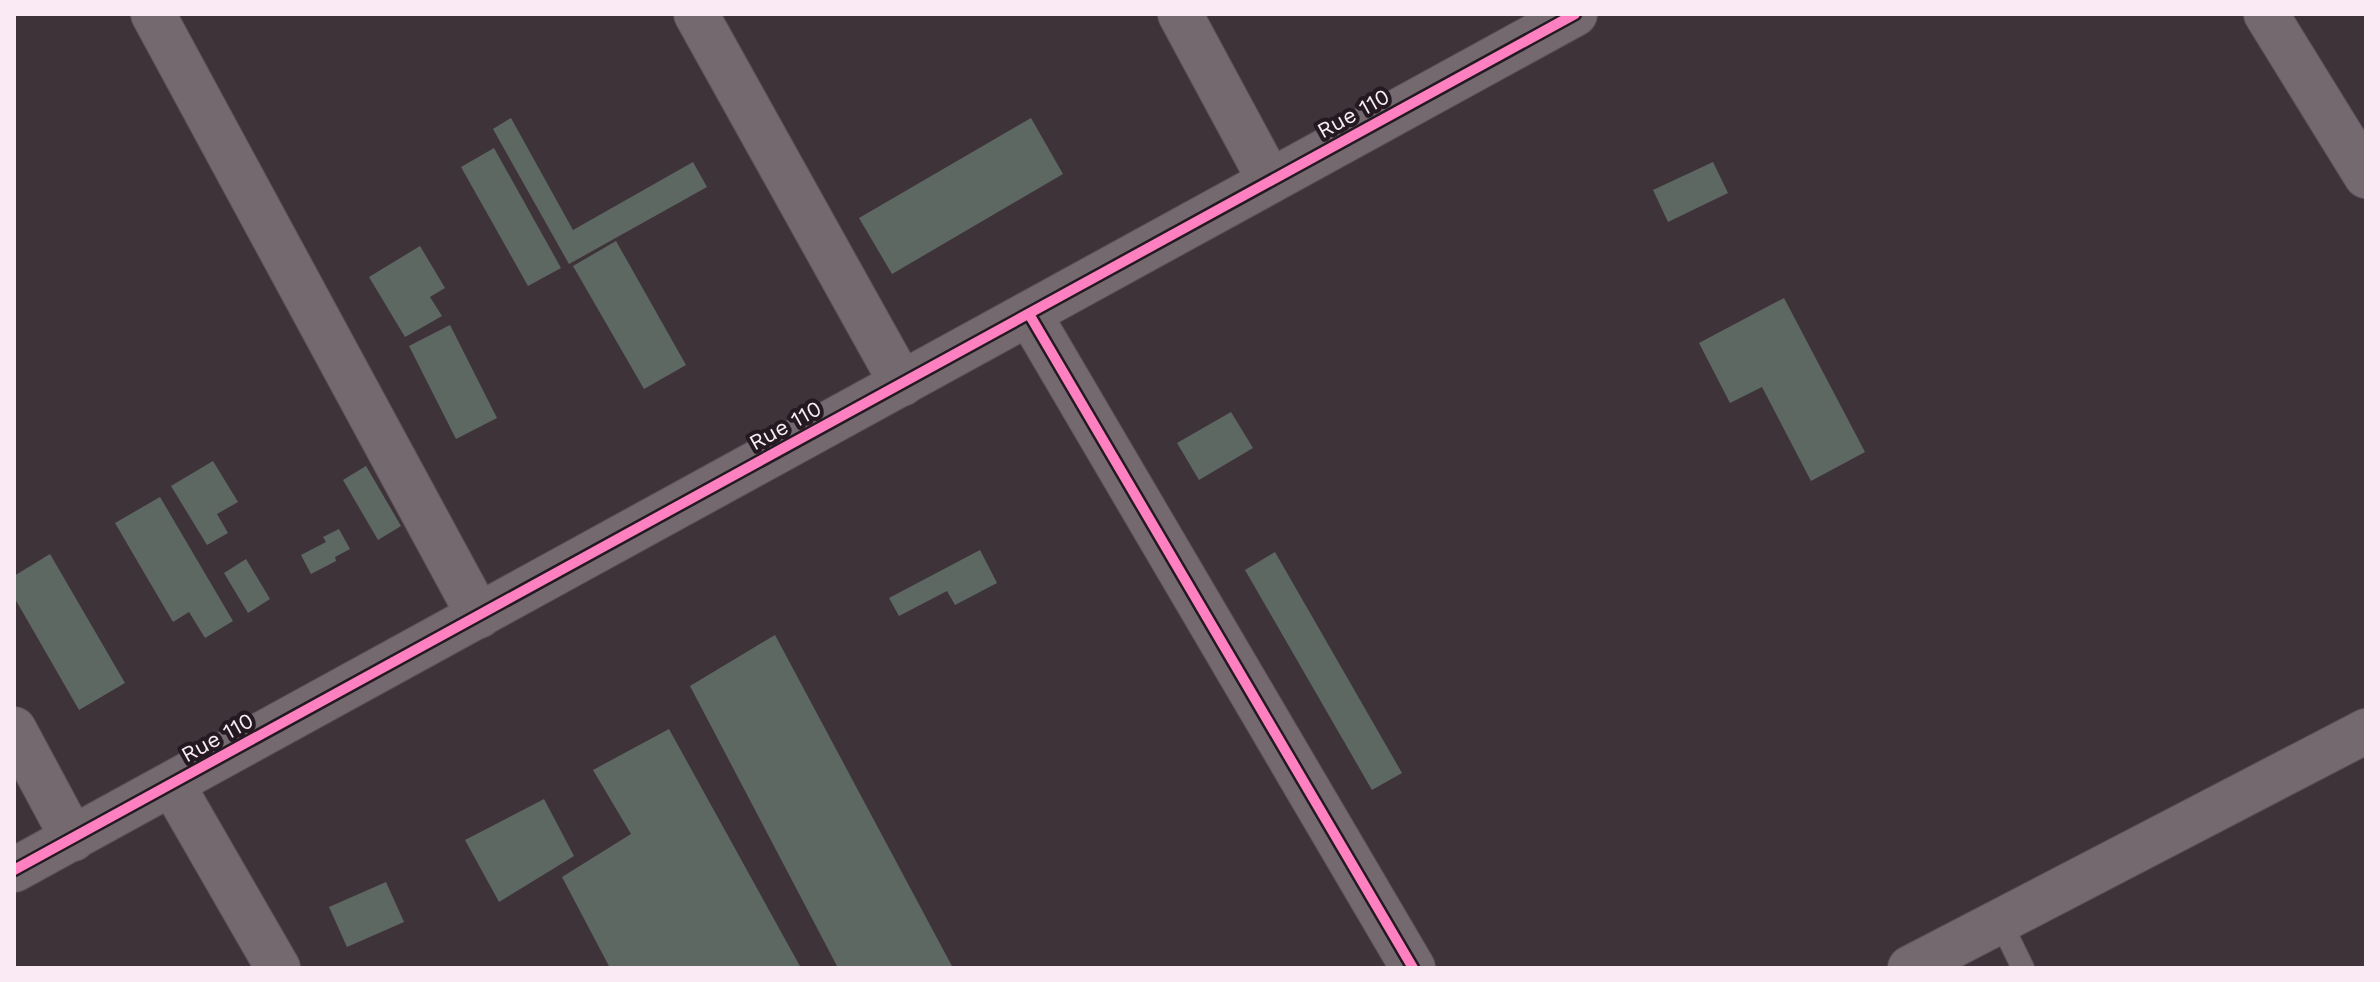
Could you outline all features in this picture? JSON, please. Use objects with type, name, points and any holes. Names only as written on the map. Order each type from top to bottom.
[{"type":"street","points":[[153,14],[479,616]]},
{"type":"street","points":[[696,14],[902,384]]},
{"type":"street","points":[[1180,14],[1270,181]]},
{"type":"street","name":"Rue 110","points":[[14,870],[1575,14]]},
{"type":"street","points":[[2266,14],[2366,176]]},
{"type":"street","points":[[1029,314],[1413,968]]},
{"type":"street","points":[[14,729],[73,839]]},
{"type":"street","points":[[1910,968],[2366,731]]},
{"type":"street","points":[[172,784],[278,968]]},
{"type":"lane","points":[[2000,921],[2023,968]]},
{"type":"building","points":[[511,118],[573,230],[693,162],[707,187],[569,264],[493,129]]},
{"type":"building","points":[[1031,118],[1063,174],[892,274],[859,218]]},
{"type":"building","points":[[494,148],[561,268],[528,286],[461,167]]},
{"type":"building","points":[[1713,162],[1728,193],[1668,222],[1653,190]]},
{"type":"building","points":[[616,241],[686,365],[644,389],[573,266]]},
{"type":"building","points":[[420,246],[445,288],[430,297],[442,316],[405,337],[369,277]]},
{"type":"building","points":[[1784,298],[1865,452],[1811,481],[1762,387],[1730,403],[1699,343]]},
{"type":"building","points":[[450,325],[497,418],[456,439],[409,346]]},
{"type":"building","points":[[1231,412],[1253,448],[1199,480],[1177,443]]},
{"type":"building","points":[[213,461],[238,502],[217,514],[228,533],[207,545],[171,486]]},
{"type":"building","points":[[366,466],[401,526],[378,540],[343,480]]},
{"type":"building","points":[[160,497],[233,621],[205,638],[189,612],[173,622],[115,523]]},
{"type":"building","points":[[339,529],[350,549],[335,557],[336,561],[311,574],[301,555],[326,542],[323,537]]},
{"type":"building","points":[[980,550],[997,583],[955,605],[947,591],[899,616],[889,598]]},
{"type":"building","points":[[1275,552],[1402,773],[1372,790],[1245,570]]},
{"type":"building","points":[[50,554],[125,683],[79,710],[14,597],[14,576]]},
{"type":"building","points":[[246,559],[270,599],[248,613],[224,573]]},
{"type":"building","points":[[775,635],[953,968],[838,968],[690,686]]},
{"type":"building","points":[[669,729],[801,968],[610,968],[562,877],[631,834],[593,770]]},
{"type":"building","points":[[544,799],[574,856],[499,902],[465,840]]},
{"type":"building","points":[[386,882],[404,922],[347,947],[329,907]]},
{"type":"cycle path","points":[[14,870],[1575,14]]},
{"type":"cycle path","points":[[1029,314],[1413,968]]}]
